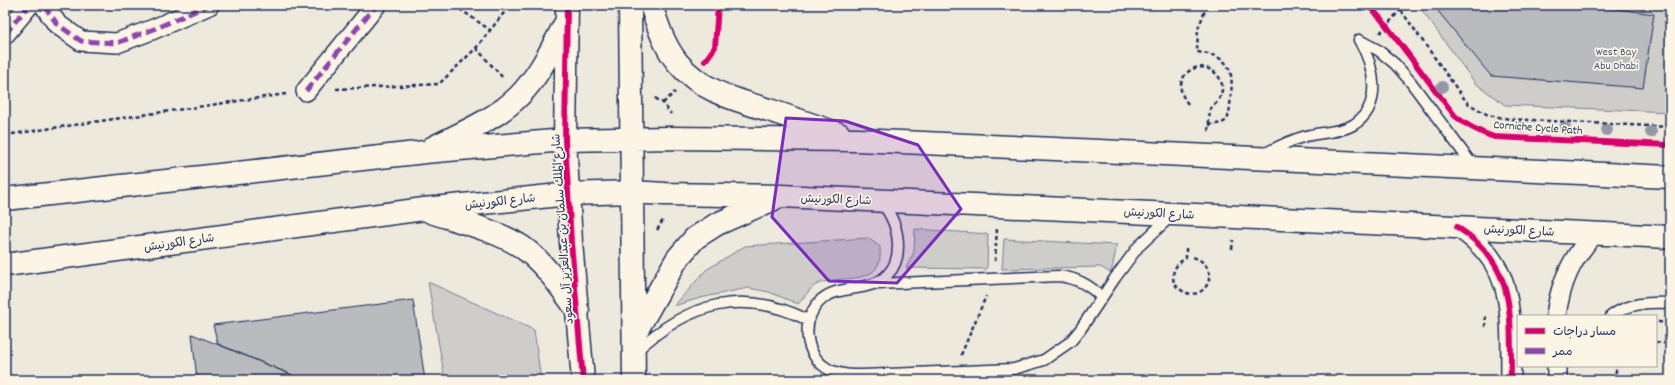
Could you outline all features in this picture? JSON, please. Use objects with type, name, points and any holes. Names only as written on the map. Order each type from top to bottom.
[{"type":"main road","points":[[630,5],[634,380]]},
{"type":"main road","points":[[651,5],[660,33],[668,49],[682,68],[704,86],[733,98],[857,140]]},
{"type":"main road","points":[[425,152],[495,115],[520,95],[544,62],[567,13]]},
{"type":"main road","name":"شارع الملك سلمان بن عبدالعزيز آل سعود","points":[[567,13],[566,140],[583,380]]},
{"type":"main road","points":[[5,198],[425,152],[566,140],[631,139],[857,140],[1207,154],[1670,177]]},
{"type":"main road","name":"شارع الكورنيش","points":[[5,265],[424,209],[569,194],[631,192],[880,200],[1670,237]]},
{"type":"main road","points":[[634,345],[678,259],[695,238],[717,224],[781,196]]},
{"type":"main road","points":[[424,209],[496,234],[522,247],[543,266],[578,310]]},
{"type":"street","points":[[5,34],[29,5]]},
{"type":"street","points":[[44,5],[57,24],[81,41],[117,42],[154,29],[209,5]]},
{"type":"street","points":[[306,91],[376,5]]},
{"type":"street","points":[[1457,227],[1479,244],[1496,266],[1502,279],[1510,306],[1511,380]]},
{"type":"street","points":[[1556,315],[1562,285],[1569,268],[1585,244],[1595,233]]},
{"type":"lane","points":[[1260,157],[1288,142],[1304,136],[1345,128],[1360,120],[1370,106],[1373,83],[1369,58],[1359,40],[1378,50],[1395,64],[1410,80],[1474,167]]},
{"type":"lane","points":[[877,284],[884,279],[896,263],[898,250],[898,236],[895,223],[889,211],[880,200]]},
{"type":"lane","points":[[1102,297],[1095,290],[1082,282],[1069,277],[1059,276],[877,284],[841,290],[830,294],[820,301],[813,310],[808,320],[807,332],[813,354],[820,363],[829,370],[840,374],[863,375],[1014,369],[1044,360],[1070,342],[1138,247],[1173,214]]},
{"type":"lane","points":[[634,345],[651,337],[670,324],[691,313],[713,306],[733,303],[759,304],[791,312],[808,320]]},
{"type":"lane","points":[[1612,315],[1628,306],[1641,303],[1670,303]]},
{"type":"path","points":[[454,5],[490,30]]},
{"type":"path","points":[[5,135],[306,91],[439,84],[476,48],[507,9],[508,5]]},
{"type":"path","points":[[1207,5],[1198,29],[1197,52],[1212,54],[1222,60],[1229,67],[1232,78],[1227,120],[1222,124],[1209,125]]},
{"type":"path","points":[[1397,5],[1462,96],[1478,110],[1488,115],[1510,119],[1670,127]]},
{"type":"path","points":[[1370,46],[1384,22],[1401,9]]},
{"type":"path","points":[[1384,22],[1391,31]]},
{"type":"path","points":[[476,48],[520,95]]},
{"type":"path","points":[[1188,104],[1182,97],[1180,89],[1186,74],[1193,69],[1201,67],[1209,68],[1216,73],[1221,80],[1223,88],[1217,103],[1210,109],[1207,154]]},
{"type":"path","points":[[663,104],[680,87]]},
{"type":"path","points":[[654,97],[663,104],[672,116]]},
{"type":"path","points":[[1186,248],[1186,258],[1178,263],[1174,270],[1173,279],[1177,288],[1185,293],[1194,294],[1202,291],[1208,284],[1210,275],[1208,267],[1201,260],[1193,257]]},
{"type":"path","points":[[1657,322],[1670,323]]},
{"type":"path","points":[[1657,342],[1670,344]]},
{"type":"path","points":[[1614,380],[1617,367]]},
{"type":"highlighted area","points":[[786,118],[845,121],[918,145],[961,209],[897,283],[829,281],[772,217]]},
{"type":"green space","name":"West Bay Abu Dhabi","points":[[1418,5],[1670,5],[1670,112],[1505,105],[1475,83]]},
{"type":"green space","points":[[915,229],[988,234],[987,269],[906,268],[914,252]]},
{"type":"green space","points":[[868,238],[880,247],[880,260],[876,269],[869,274],[860,277],[828,281],[815,285],[798,304],[769,292],[748,288],[700,298],[674,306],[706,270],[745,246]]},
{"type":"green space","points":[[1004,239],[1117,245],[1111,273],[1100,267],[1002,269]]},
{"type":"green space","points":[[428,282],[534,330],[541,380],[445,380]]},
{"type":"building","name":"West Bay Abu Dhabi","points":[[1433,5],[1588,5],[1654,14],[1643,88],[1491,76]]},
{"type":"building","points":[[413,300],[425,380],[304,380],[218,344],[213,325]]},
{"type":"building","points":[[192,334],[229,349],[304,380],[197,380]]},
{"type":"marked path","points":[[5,34],[29,5]]},
{"type":"marked path","points":[[44,5],[57,24],[81,41],[117,43],[209,5]]},
{"type":"marked path","points":[[306,91],[376,5]]},
{"type":"cycle path","points":[[567,5],[565,140],[571,242],[583,380]]},
{"type":"cycle path","points":[[705,61],[715,47],[718,5]]},
{"type":"cycle path","name":"Corniche Cycle Path","points":[[1368,5],[1382,20],[1455,116],[1478,131],[1494,137],[1670,145]]},
{"type":"cycle path","points":[[1457,227],[1477,242],[1491,258],[1501,276],[1510,314],[1511,380]]}]
